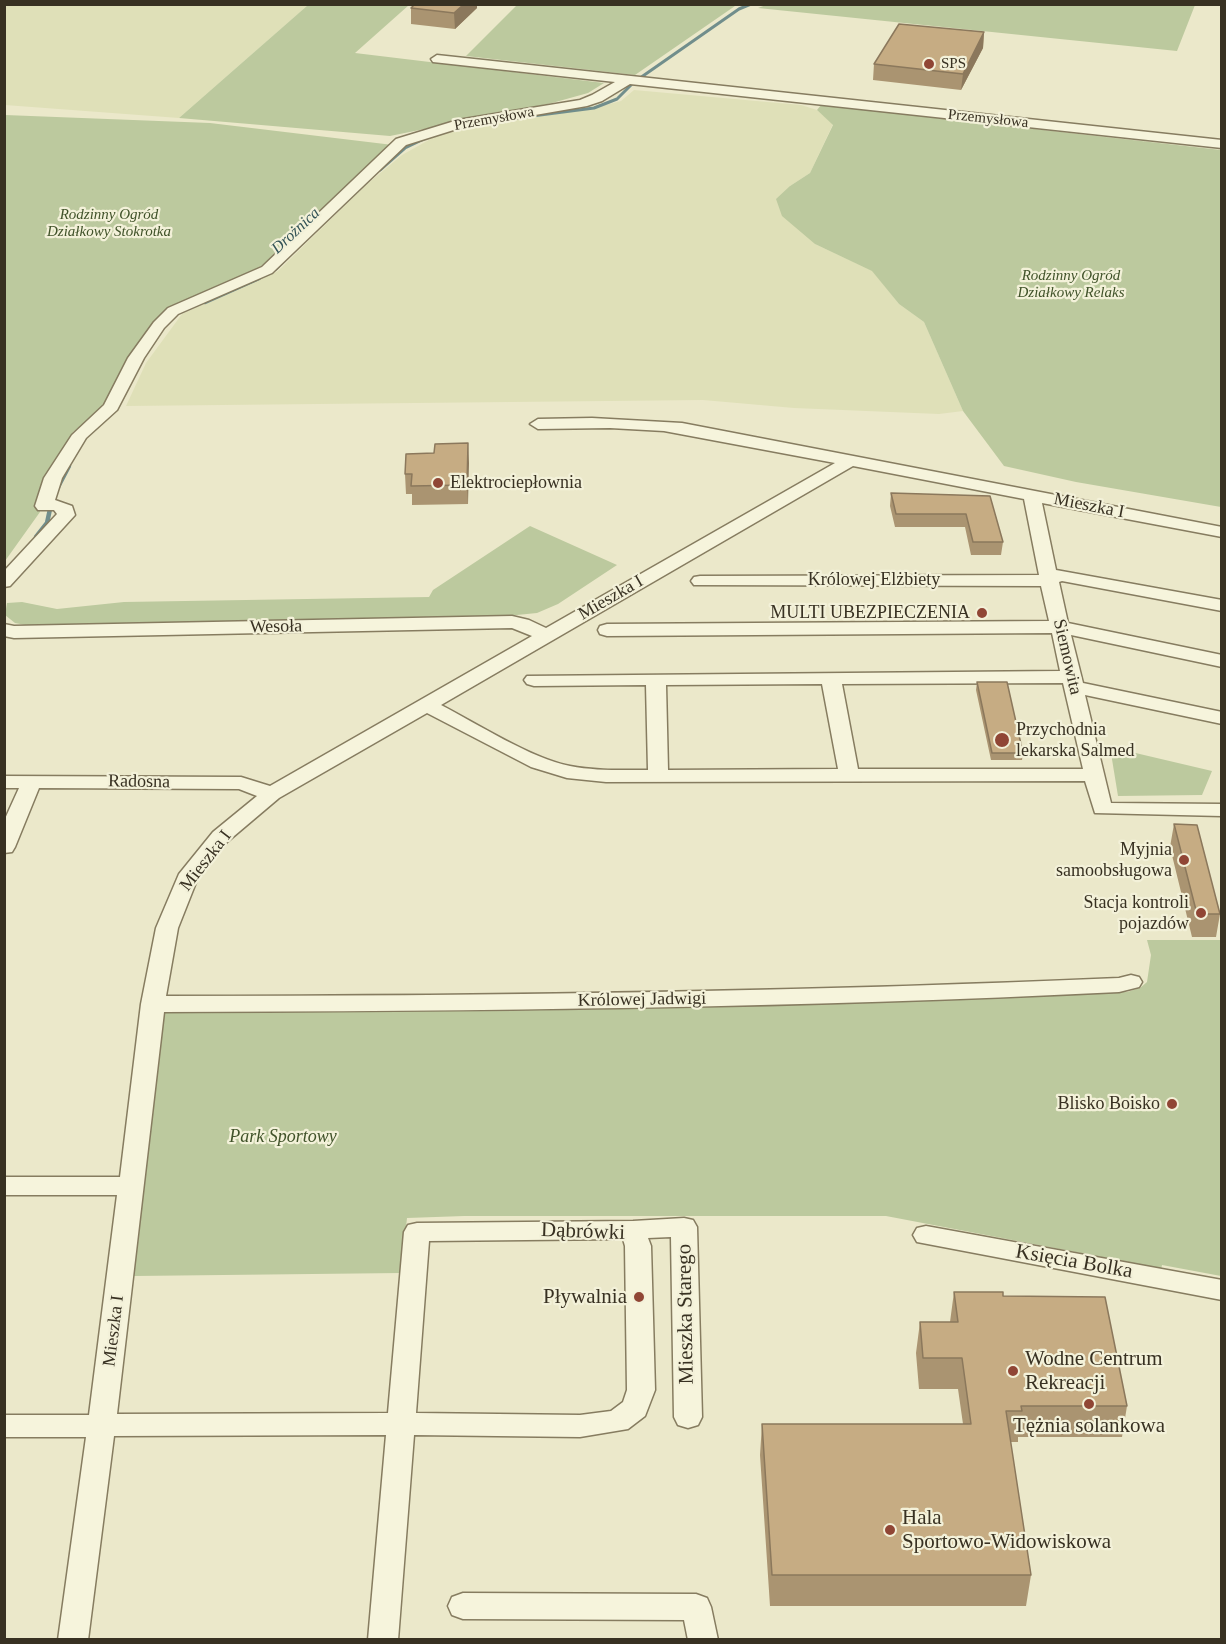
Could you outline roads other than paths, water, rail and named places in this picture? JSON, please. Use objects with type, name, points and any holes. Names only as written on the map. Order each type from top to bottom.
[{"type":"street","points":[[437,59],[627,80]]},
{"type":"street","name":"Przemysłowa","points":[[4,582],[66,515],[66,510],[62,507],[44,506],[53,478],[80,435],[111,407],[136,358],[159,324],[173,311],[267,270],[401,142],[459,124],[582,104],[627,80],[1221,144]]},
{"type":"street","name":"Mieszka I","points":[[538,424],[643,422],[1032,494],[1221,532]]},
{"type":"street","name":"Mieszka I","points":[[73,1640],[102,1425],[153,1004],[167,928],[187,879],[220,837],[272,794],[850,461]]},
{"type":"street","name":"Siemowita","points":[[1032,494],[1049,579],[1102,809],[1221,810]]},
{"type":"street","name":"Królowej Elżbiety","points":[[700,581],[1049,579],[1059,575],[1221,606]]},
{"type":"street","name":"Wesoła","points":[[4,630],[38,632],[512,622],[522,624],[546,636]]},
{"type":"street","points":[[607,630],[1061,627],[1221,661]]},
{"type":"street","points":[[831,679],[849,775]]},
{"type":"street","points":[[534,680],[831,679],[1073,682],[1221,718]]},
{"type":"street","points":[[656,680],[658,776]]},
{"type":"street","points":[[426,705],[538,763],[567,772],[586,774],[658,776],[1094,775]]},
{"type":"street","name":"Radosna","points":[[4,782],[242,783],[272,794]]},
{"type":"street","points":[[4,847],[32,782]]},
{"type":"street","name":"Królowej Jadwigi","points":[[153,1004],[614,1001],[992,991],[1119,985],[1131,982]]},
{"type":"street","points":[[4,1186],[132,1186]]},
{"type":"street","name":"Mieszka Starego","points":[[633,1230],[684,1227],[688,1417]]},
{"type":"street","name":"Dąbrówki","points":[[4,1426],[601,1425],[618,1421],[635,1408],[641,1390],[638,1246],[633,1230],[417,1232],[400,1424]]},
{"type":"street","name":"Księcia Bolka","points":[[926,1235],[1221,1290]]},
{"type":"street","points":[[383,1640],[400,1424]]},
{"type":"street","points":[[463,1606],[696,1607],[703,1640]]},
{"type":"waterway","name":"Drożnica","points":[[640,78],[739,9],[751,4]]},
{"type":"waterway","name":"Drożnica","points":[[517,118],[594,108],[617,99],[632,84]]},
{"type":"waterway","name":"Drożnica","points":[[380,170],[405,148],[426,138]]},
{"type":"waterway","name":"Drożnica","points":[[276,269],[290,255]]},
{"type":"waterway","name":"Drożnica","points":[[255,280],[268,274]]},
{"type":"waterway","name":"Drożnica","points":[[205,302],[259,278]]},
{"type":"waterway","name":"Drożnica","points":[[58,487],[69,466]]},
{"type":"waterway","name":"Drożnica","points":[[36,537],[47,523],[50,509]]},
{"type":"place","name":"SPS","points":[[929,64]]},
{"type":"place","name":"Elektrociepłownia","points":[[438,483]]},
{"type":"place","name":"MULTI UBEZPIECZENIA","points":[[982,613]]},
{"type":"place","name":"Przychodnia lekarska Salmed","points":[[1002,740]]},
{"type":"place","name":"Myjnia samoobsługowa","points":[[1184,860]]},
{"type":"place","name":"Stacja kontroli pojazdów","points":[[1201,913]]},
{"type":"place","name":"Blisko Boisko","points":[[1172,1104]]},
{"type":"place","name":"Pływalnia","points":[[639,1297]]},
{"type":"place","name":"Wodne Centrum Rekreacji","points":[[1013,1371]]},
{"type":"place","name":"Tężnia solankowa","points":[[1089,1404]]},
{"type":"place","name":"Hala Sportowo-Widowiskowa","points":[[890,1530]]},
{"type":"park label","name":"Rodzinny Ogród Działkowy Stokrotka","points":[[109,224]]},
{"type":"park label","name":"Rodzinny Ogród Działkowy Relaks","points":[[1071,284]]},
{"type":"park label","name":"Park Sportowy","points":[[283,1137]]}]
